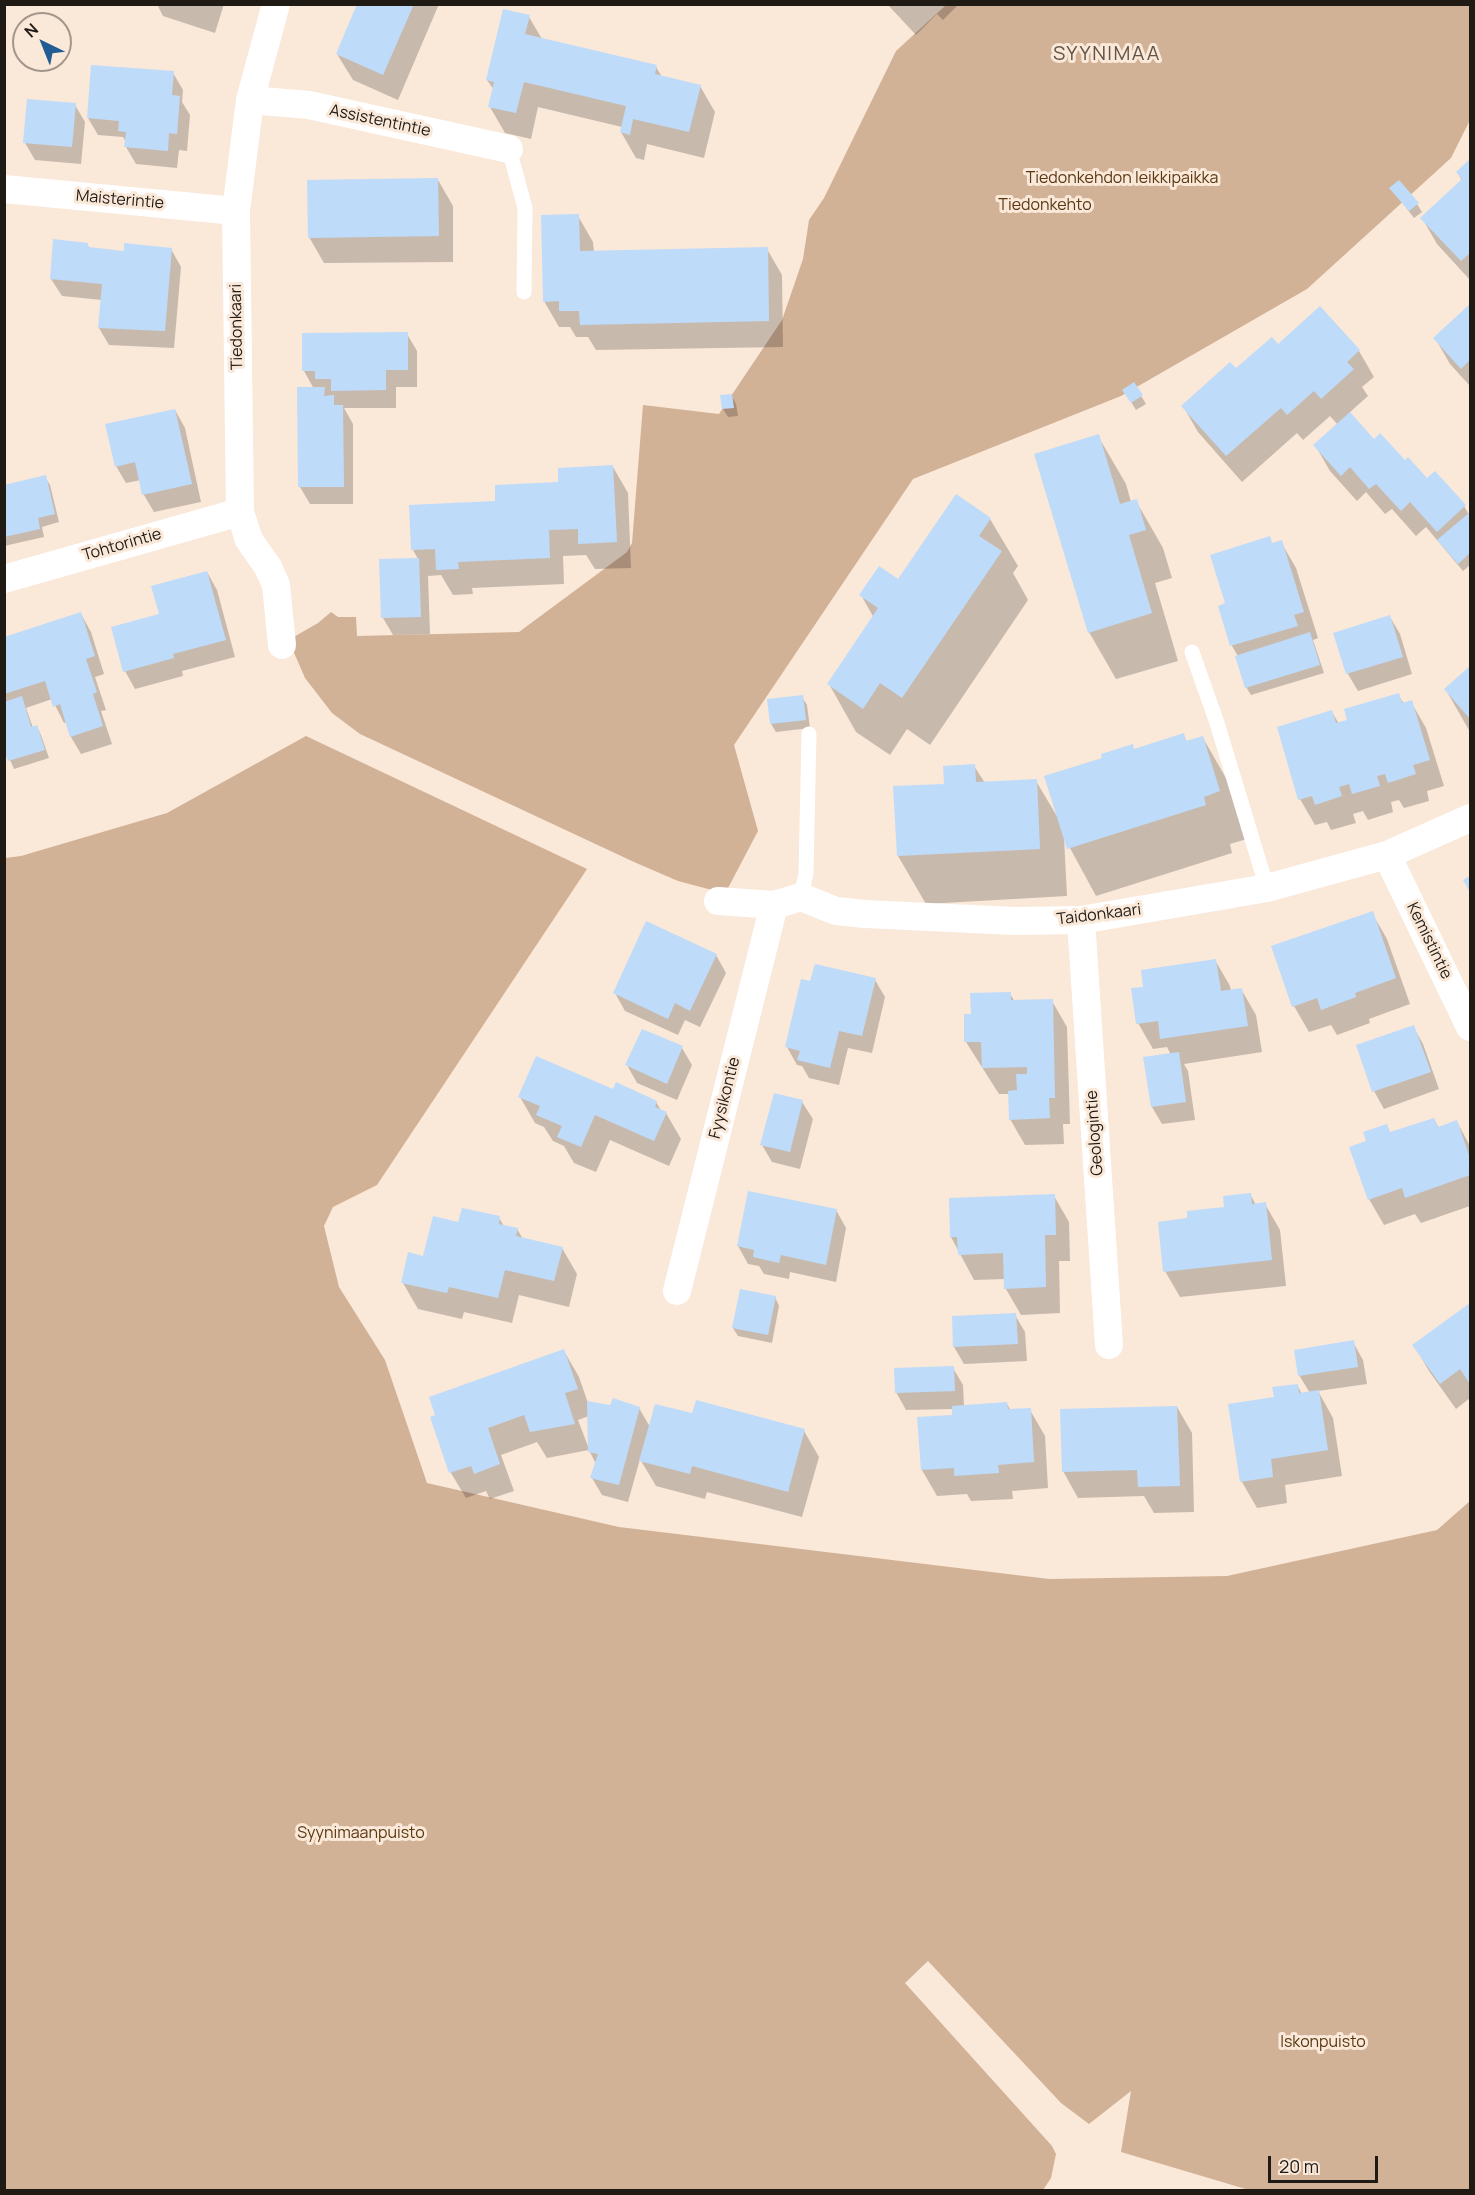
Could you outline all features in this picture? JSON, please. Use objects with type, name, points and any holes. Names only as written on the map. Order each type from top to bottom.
[{"type":"street","name":"Tiedonkaari","points":[[276,4],[250,100],[236,211],[240,512],[249,540],[268,567],[276,585],[282,645]]},
{"type":"street","name":"Assistentintie","points":[[250,100],[309,105],[509,149]]},
{"type":"street","name":"Maisterintie","points":[[4,189],[236,211]]},
{"type":"street","name":"Tohtorintie","points":[[4,579],[240,512]]},
{"type":"street","name":"Taidonkaari","points":[[801,897],[836,911],[865,914],[1014,921],[1081,921],[1268,888],[1387,855],[1470,818]]},
{"type":"street","name":"Kemistintie","points":[[1387,855],[1470,1027]]},
{"type":"street","points":[[718,901],[774,905],[801,897]]},
{"type":"street","name":"Fyysikontie","points":[[677,1291],[774,905]]},
{"type":"street","name":"Geologintie","points":[[1081,921],[1109,1345]]},
{"type":"lane","points":[[509,149],[525,208],[524,292]]},
{"type":"lane","points":[[1192,652],[1268,888]]},
{"type":"lane","points":[[801,897],[806,873],[809,734]]},
{"type":"green space","name":"Tiedonkehto","points":[[946,5],[1470,5],[1470,120],[1451,158],[1307,289],[1121,396],[913,479],[734,745],[758,831],[727,890],[712,890],[678,881],[634,862],[360,734],[332,713],[305,678],[292,648],[292,638],[318,623],[331,612],[338,617],[356,617],[357,636],[519,632],[627,552],[632,543],[643,405],[719,414],[782,320],[803,259],[809,220],[824,198],[896,51]]},
{"type":"green space","name":"Syynimaanpuisto","points":[[306,736],[587,869],[377,1185],[333,1207],[324,1226],[339,1287],[385,1360],[427,1483],[619,1527],[1049,1579],[1227,1576],[1437,1530],[1470,1501],[1470,2190],[1249,2190],[1121,2152],[1131,2091],[1089,2124],[1061,2103],[928,1961],[905,1983],[1052,2146],[1056,2154],[1051,2178],[1043,2190],[5,2190],[5,858],[21,856],[167,813]]},
{"type":"building","points":[[357,4],[414,4],[383,75],[336,54]]},
{"type":"building","points":[[503,9],[530,15],[525,34],[657,65],[655,74],[701,85],[689,132],[633,119],[630,135],[620,132],[626,106],[524,82],[516,113],[488,107],[494,82],[486,80]]},
{"type":"building","points":[[91,65],[174,71],[172,95],[180,96],[177,134],[169,133],[168,151],[124,147],[126,132],[118,131],[119,121],[87,118]]},
{"type":"building","points":[[27,99],[76,103],[72,147],[23,143]]},
{"type":"building","points":[[1470,159],[1470,253],[1461,261],[1420,218],[1462,179],[1456,172]]},
{"type":"building","points":[[438,178],[439,236],[308,238],[307,180]]},
{"type":"building","points":[[1399,180],[1419,203],[1409,211],[1389,188]]},
{"type":"building","points":[[579,214],[580,251],[768,247],[769,321],[580,325],[579,311],[559,311],[559,301],[543,302],[541,215]]},
{"type":"building","points":[[53,239],[88,243],[88,247],[124,251],[124,243],[172,248],[165,331],[98,328],[102,284],[50,279]]},
{"type":"building","points":[[1470,304],[1470,360],[1461,369],[1433,338]]},
{"type":"building","points":[[1320,306],[1360,350],[1347,362],[1354,369],[1321,399],[1314,391],[1287,415],[1281,408],[1226,456],[1181,406],[1230,362],[1236,368],[1272,337],[1278,344]]},
{"type":"building","points":[[408,332],[408,370],[386,370],[386,390],[331,391],[331,379],[315,379],[315,371],[302,371],[302,333]]},
{"type":"building","points":[[1134,382],[1143,395],[1131,403],[1122,390]]},
{"type":"building","points":[[297,387],[325,387],[324,396],[334,395],[334,405],[343,405],[344,487],[298,487]]},
{"type":"building","points":[[732,394],[734,408],[722,409],[720,395]]},
{"type":"building","points":[[175,409],[192,484],[142,495],[135,462],[115,467],[105,424]]},
{"type":"building","points":[[1350,412],[1374,439],[1380,433],[1405,460],[1408,457],[1427,478],[1435,471],[1466,505],[1437,532],[1410,502],[1401,511],[1376,484],[1369,489],[1350,467],[1341,476],[1313,445]]},
{"type":"building","points":[[1099,434],[1120,504],[1137,499],[1146,530],[1129,535],[1152,613],[1088,633],[1034,454]]},
{"type":"building","points":[[613,465],[617,542],[578,544],[578,529],[549,530],[550,558],[458,562],[459,569],[436,570],[435,549],[411,550],[409,505],[495,501],[495,485],[558,482],[558,468]]},
{"type":"building","points":[[46,475],[55,514],[38,518],[40,529],[4,537],[4,485]]},
{"type":"building","points":[[956,494],[991,518],[979,536],[1002,551],[902,698],[880,683],[863,709],[827,684],[878,608],[859,595],[879,566],[898,579]]},
{"type":"building","points":[[1470,512],[1470,553],[1458,564],[1437,540]]},
{"type":"building","points":[[1270,536],[1272,543],[1282,540],[1304,612],[1294,615],[1298,626],[1230,646],[1218,606],[1225,603],[1210,555]]},
{"type":"building","points":[[419,558],[421,617],[381,618],[379,559]]},
{"type":"building","points":[[207,571],[226,640],[173,654],[174,658],[123,672],[111,627],[159,614],[151,586]]},
{"type":"building","points":[[81,612],[95,656],[86,659],[97,692],[93,694],[103,726],[70,737],[60,704],[53,707],[45,681],[4,694],[4,637]]},
{"type":"building","points":[[1390,615],[1403,657],[1346,674],[1333,633]]},
{"type":"building","points":[[1310,632],[1320,665],[1245,688],[1235,656]]},
{"type":"building","points":[[1470,666],[1470,719],[1444,689]]},
{"type":"building","points":[[1399,693],[1402,703],[1412,700],[1430,760],[1413,765],[1416,774],[1388,783],[1385,774],[1377,776],[1380,786],[1352,794],[1349,784],[1339,787],[1342,796],[1315,805],[1312,796],[1298,800],[1277,727],[1332,710],[1336,723],[1347,720],[1344,709]]},
{"type":"building","points":[[803,695],[806,720],[770,724],[767,699]]},
{"type":"building","points":[[22,696],[31,727],[37,725],[45,750],[8,761],[4,751],[4,702]]},
{"type":"building","points":[[1184,733],[1186,741],[1203,736],[1220,791],[1204,797],[1206,805],[1067,849],[1044,776],[1102,758],[1101,754],[1133,744],[1134,749]]},
{"type":"building","points":[[975,764],[976,782],[1037,779],[1040,849],[897,856],[893,786],[944,784],[943,766]]},
{"type":"building","points":[[1470,876],[1470,892],[1463,880]]},
{"type":"building","points":[[1373,911],[1396,978],[1355,993],[1356,997],[1321,1010],[1317,998],[1292,1007],[1271,946]]},
{"type":"building","points":[[646,921],[717,954],[690,1011],[675,1003],[668,1019],[613,993]]},
{"type":"building","points":[[1216,959],[1221,991],[1242,988],[1248,1026],[1160,1039],[1158,1021],[1136,1024],[1131,988],[1143,987],[1141,970]]},
{"type":"building","points":[[815,964],[876,978],[862,1036],[839,1031],[830,1068],[797,1060],[800,1051],[785,1047],[801,979],[810,981]]},
{"type":"building","points":[[1011,992],[1011,1000],[1053,999],[1055,1098],[1049,1098],[1050,1118],[1009,1120],[1008,1091],[1017,1090],[1016,1074],[1027,1074],[1027,1067],[982,1068],[981,1042],[964,1042],[964,1014],[971,1014],[970,993]]},
{"type":"building","points":[[1414,1025],[1431,1072],[1372,1092],[1356,1045]]},
{"type":"building","points":[[642,1029],[683,1046],[667,1084],[625,1065]]},
{"type":"building","points":[[1179,1052],[1186,1102],[1151,1107],[1143,1057]]},
{"type":"building","points":[[536,1056],[613,1089],[616,1082],[657,1101],[655,1107],[667,1112],[654,1141],[595,1115],[581,1147],[557,1137],[562,1126],[536,1115],[540,1106],[518,1097]]},
{"type":"building","points":[[774,1093],[803,1100],[790,1152],[760,1145]]},
{"type":"building","points":[[1434,1118],[1438,1127],[1457,1120],[1470,1158],[1470,1175],[1405,1198],[1402,1188],[1368,1200],[1349,1147],[1366,1141],[1363,1132],[1387,1124],[1390,1132]]},
{"type":"building","points":[[748,1191],[837,1209],[826,1265],[781,1255],[779,1263],[753,1257],[754,1250],[737,1246]]},
{"type":"building","points":[[1251,1193],[1252,1204],[1266,1202],[1272,1260],[1163,1272],[1158,1222],[1187,1218],[1187,1211],[1224,1207],[1223,1196]]},
{"type":"building","points":[[1055,1194],[1056,1235],[1045,1235],[1046,1287],[1004,1289],[1003,1253],[958,1255],[957,1237],[950,1237],[949,1198]]},
{"type":"building","points":[[462,1208],[500,1216],[499,1224],[518,1228],[516,1236],[563,1247],[554,1281],[505,1270],[498,1298],[449,1287],[447,1293],[401,1283],[408,1252],[423,1256],[433,1216],[458,1222]]},
{"type":"building","points":[[740,1289],[776,1296],[768,1335],[732,1328]]},
{"type":"building","points":[[1470,1303],[1470,1384],[1460,1369],[1440,1384],[1412,1345]]},
{"type":"building","points":[[1016,1313],[1018,1344],[953,1347],[952,1316]]},
{"type":"building","points":[[1354,1340],[1358,1367],[1298,1376],[1294,1350]]},
{"type":"building","points":[[564,1349],[578,1389],[565,1393],[575,1424],[530,1432],[524,1415],[488,1428],[500,1464],[474,1474],[471,1466],[449,1473],[430,1417],[435,1415],[429,1397]]},
{"type":"building","points":[[954,1366],[955,1391],[895,1393],[894,1368]]},
{"type":"building","points":[[1298,1384],[1299,1393],[1319,1390],[1328,1450],[1271,1459],[1273,1477],[1240,1482],[1228,1404],[1274,1397],[1272,1387]]},
{"type":"building","points":[[613,1398],[640,1407],[619,1485],[590,1478],[598,1454],[588,1452],[587,1401],[610,1405]]},
{"type":"building","points":[[696,1400],[805,1429],[788,1492],[692,1466],[690,1474],[639,1461],[655,1404],[692,1413]]},
{"type":"building","points":[[1007,1402],[1008,1409],[1031,1408],[1034,1462],[998,1465],[999,1473],[954,1476],[954,1468],[921,1470],[917,1417],[952,1415],[952,1406]]},
{"type":"building","points":[[1177,1406],[1180,1486],[1138,1487],[1137,1470],[1062,1472],[1060,1409]]},
{"type":"district","name":"SYYNIMAA","points":[[1107,54]]},
{"type":"park label","name":"Tiedonkehdon leikkipaikka","points":[[1122,179]]},
{"type":"park label","name":"Iskonpuisto","points":[[1323,2043]]}]
